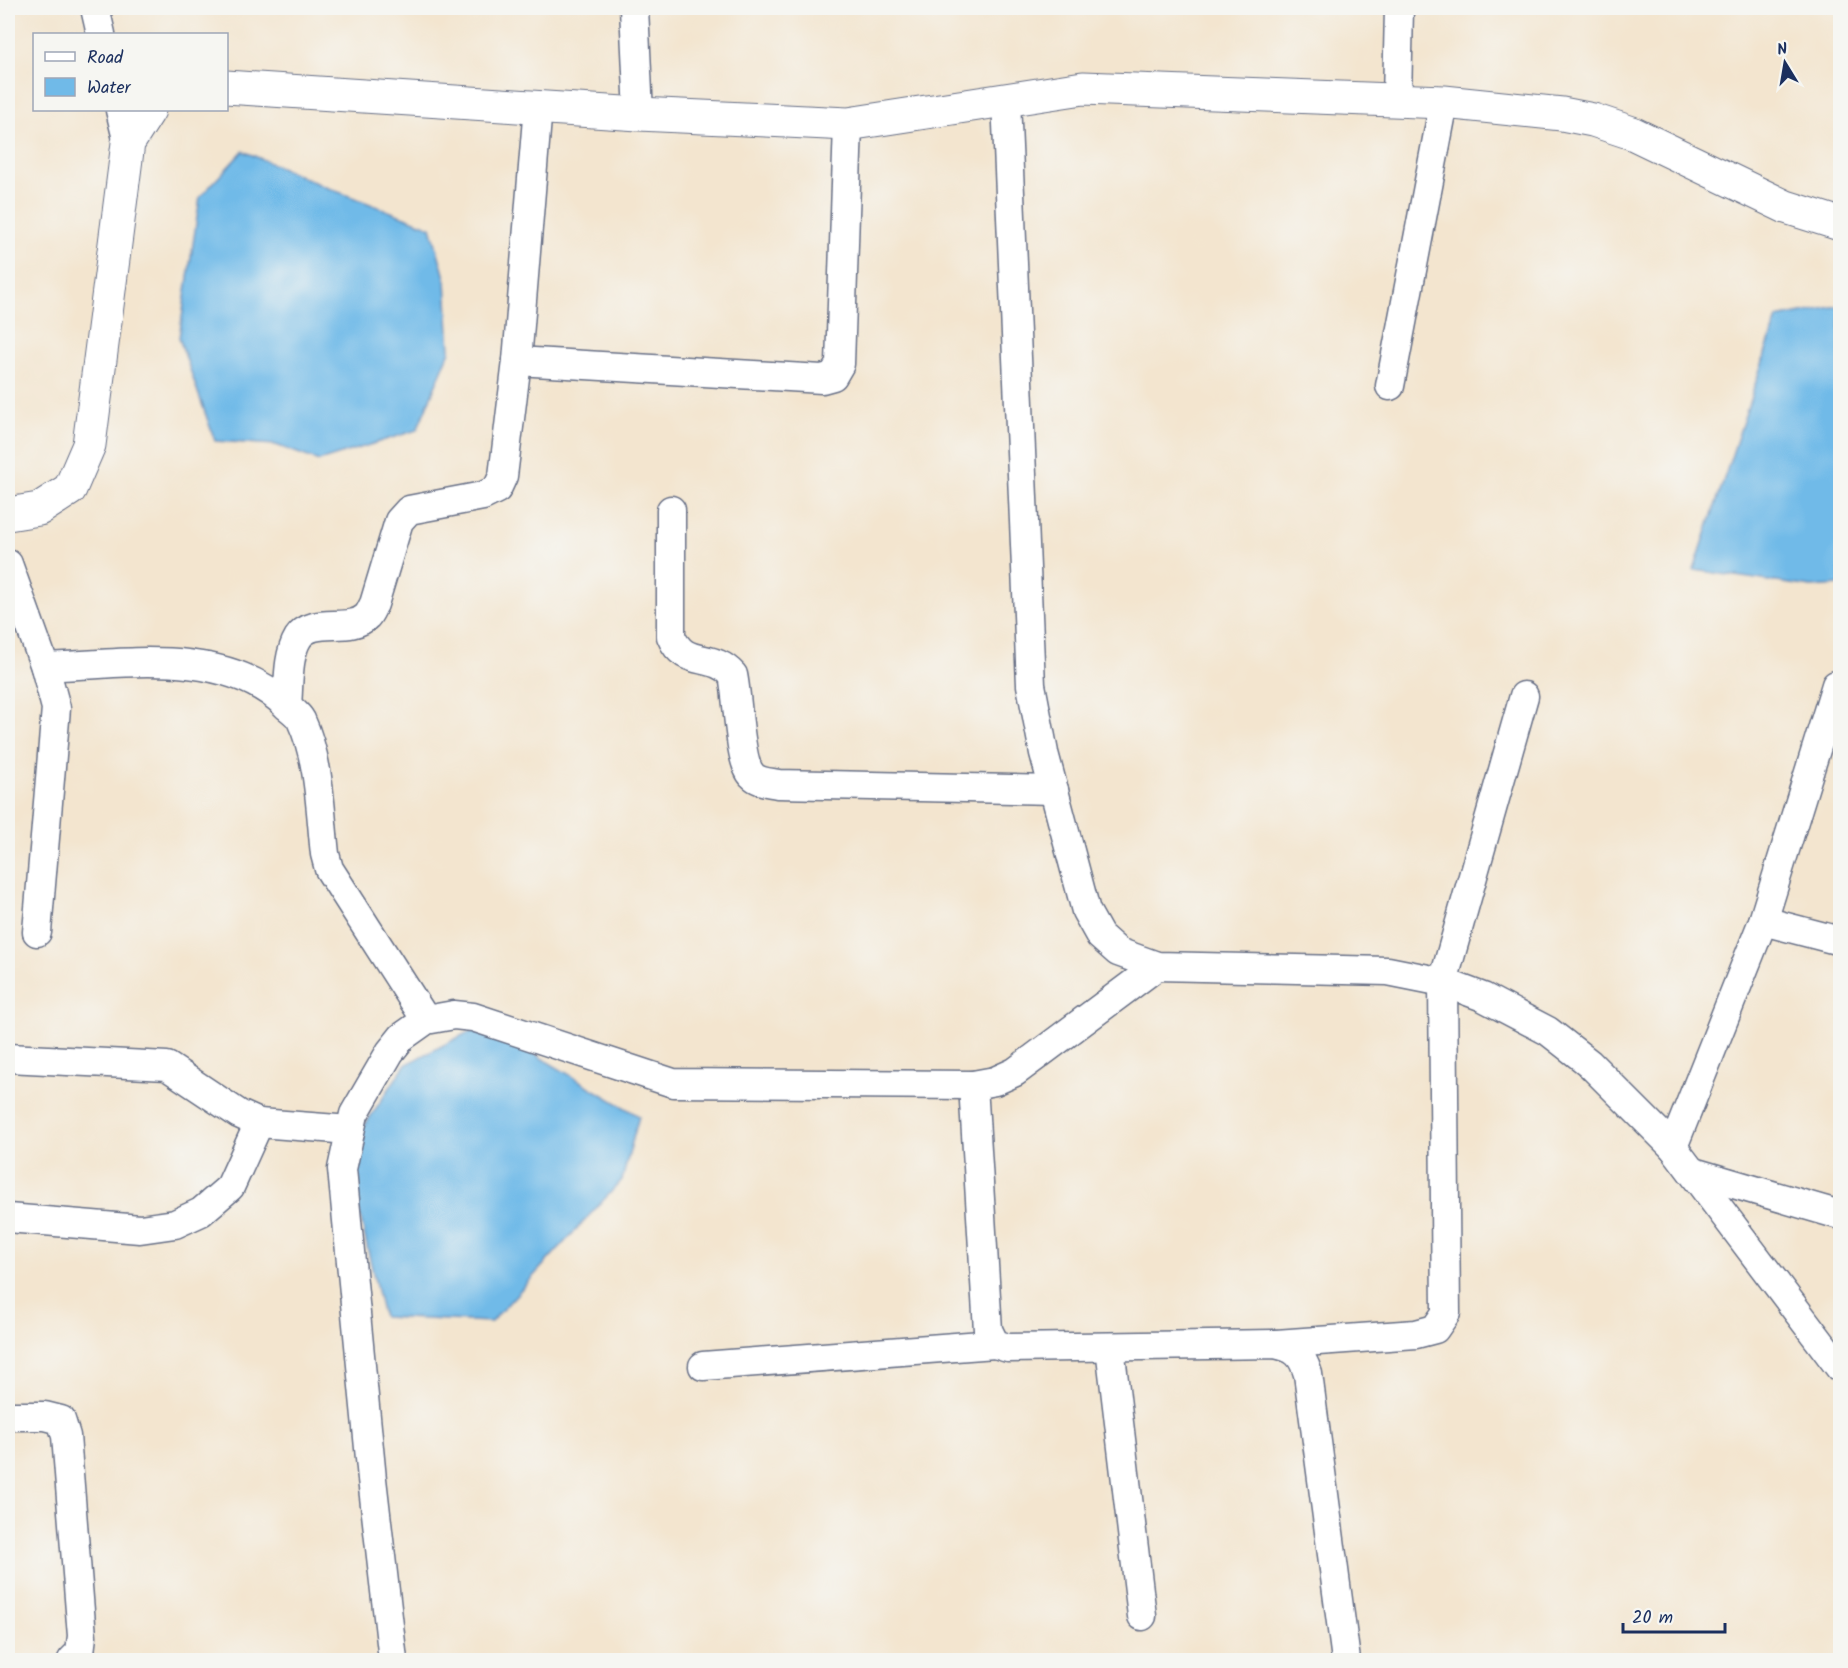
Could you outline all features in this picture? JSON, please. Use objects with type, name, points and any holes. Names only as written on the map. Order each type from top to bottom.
[{"type":"main road","points":[[228,87],[639,114],[848,124],[1083,88],[1443,102],[1562,114],[1593,120],[1632,133],[1786,207],[1840,224]]},
{"type":"main road","points":[[8,514],[39,509],[70,489],[89,445],[128,143],[148,111]]},
{"type":"street","points":[[95,8],[101,33]]},
{"type":"street","points":[[634,8],[639,114]]},
{"type":"street","points":[[1397,100],[1399,8]]},
{"type":"street","points":[[1006,100],[1030,685],[1054,790],[1086,911],[1100,936],[1118,952],[1157,966],[1388,971],[1443,982],[1483,997],[1548,1030],[1589,1063],[1673,1147],[1840,1368]]},
{"type":"street","points":[[1390,386],[1443,102]]},
{"type":"street","points":[[287,706],[293,649],[300,635],[312,627],[356,622],[367,616],[374,604],[399,521],[410,510],[483,496],[497,489],[503,477],[517,362],[538,106]]},
{"type":"street","points":[[120,111],[128,143]]},
{"type":"street","points":[[517,362],[822,379],[833,376],[840,363],[848,124]]},
{"type":"street","points":[[671,510],[671,636],[676,649],[685,656],[715,662],[733,675],[744,760],[751,775],[761,781],[778,784],[1054,790]]},
{"type":"street","points":[[8,564],[45,666],[56,708],[37,932]]},
{"type":"street","points":[[45,666],[151,663],[203,666],[244,678],[274,693],[300,718],[314,758],[324,854],[329,869],[426,1020]]},
{"type":"street","points":[[1673,1147],[1763,921],[1836,685]]},
{"type":"street","points":[[703,1366],[995,1344],[1008,1348],[1275,1344],[1416,1334],[1435,1329],[1446,1313],[1443,982],[1524,696]]},
{"type":"street","points":[[1763,921],[1840,941]]},
{"type":"street","points":[[393,1660],[372,1479],[342,1169],[354,1114],[390,1052],[402,1037],[426,1020],[454,1015],[472,1017],[673,1083],[973,1084],[995,1081],[1015,1072],[1157,966]]},
{"type":"street","points":[[8,1058],[166,1066],[239,1114],[259,1123],[350,1130]]},
{"type":"street","points":[[973,1084],[988,1330],[995,1344]]},
{"type":"street","points":[[8,1218],[140,1229],[176,1224],[201,1212],[230,1186],[259,1123]]},
{"type":"street","points":[[1693,1172],[1840,1215]]},
{"type":"street","points":[[1275,1344],[1292,1347],[1303,1358],[1308,1374],[1346,1660]]},
{"type":"street","points":[[1110,1347],[1142,1616]]},
{"type":"street","points":[[8,1416],[45,1416],[61,1420],[66,1436],[82,1636],[80,1652],[72,1660]]},
{"type":"water","points":[[243,151],[323,186],[431,227],[446,281],[450,351],[417,430],[319,461],[276,445],[215,441],[179,338],[200,197]]},
{"type":"water","points":[[1837,306],[1840,309],[1840,585],[1811,587],[1694,570],[1777,318]]},
{"type":"water","points":[[484,1024],[639,1116],[622,1180],[491,1322],[383,1317],[346,1153],[405,1065]]}]
